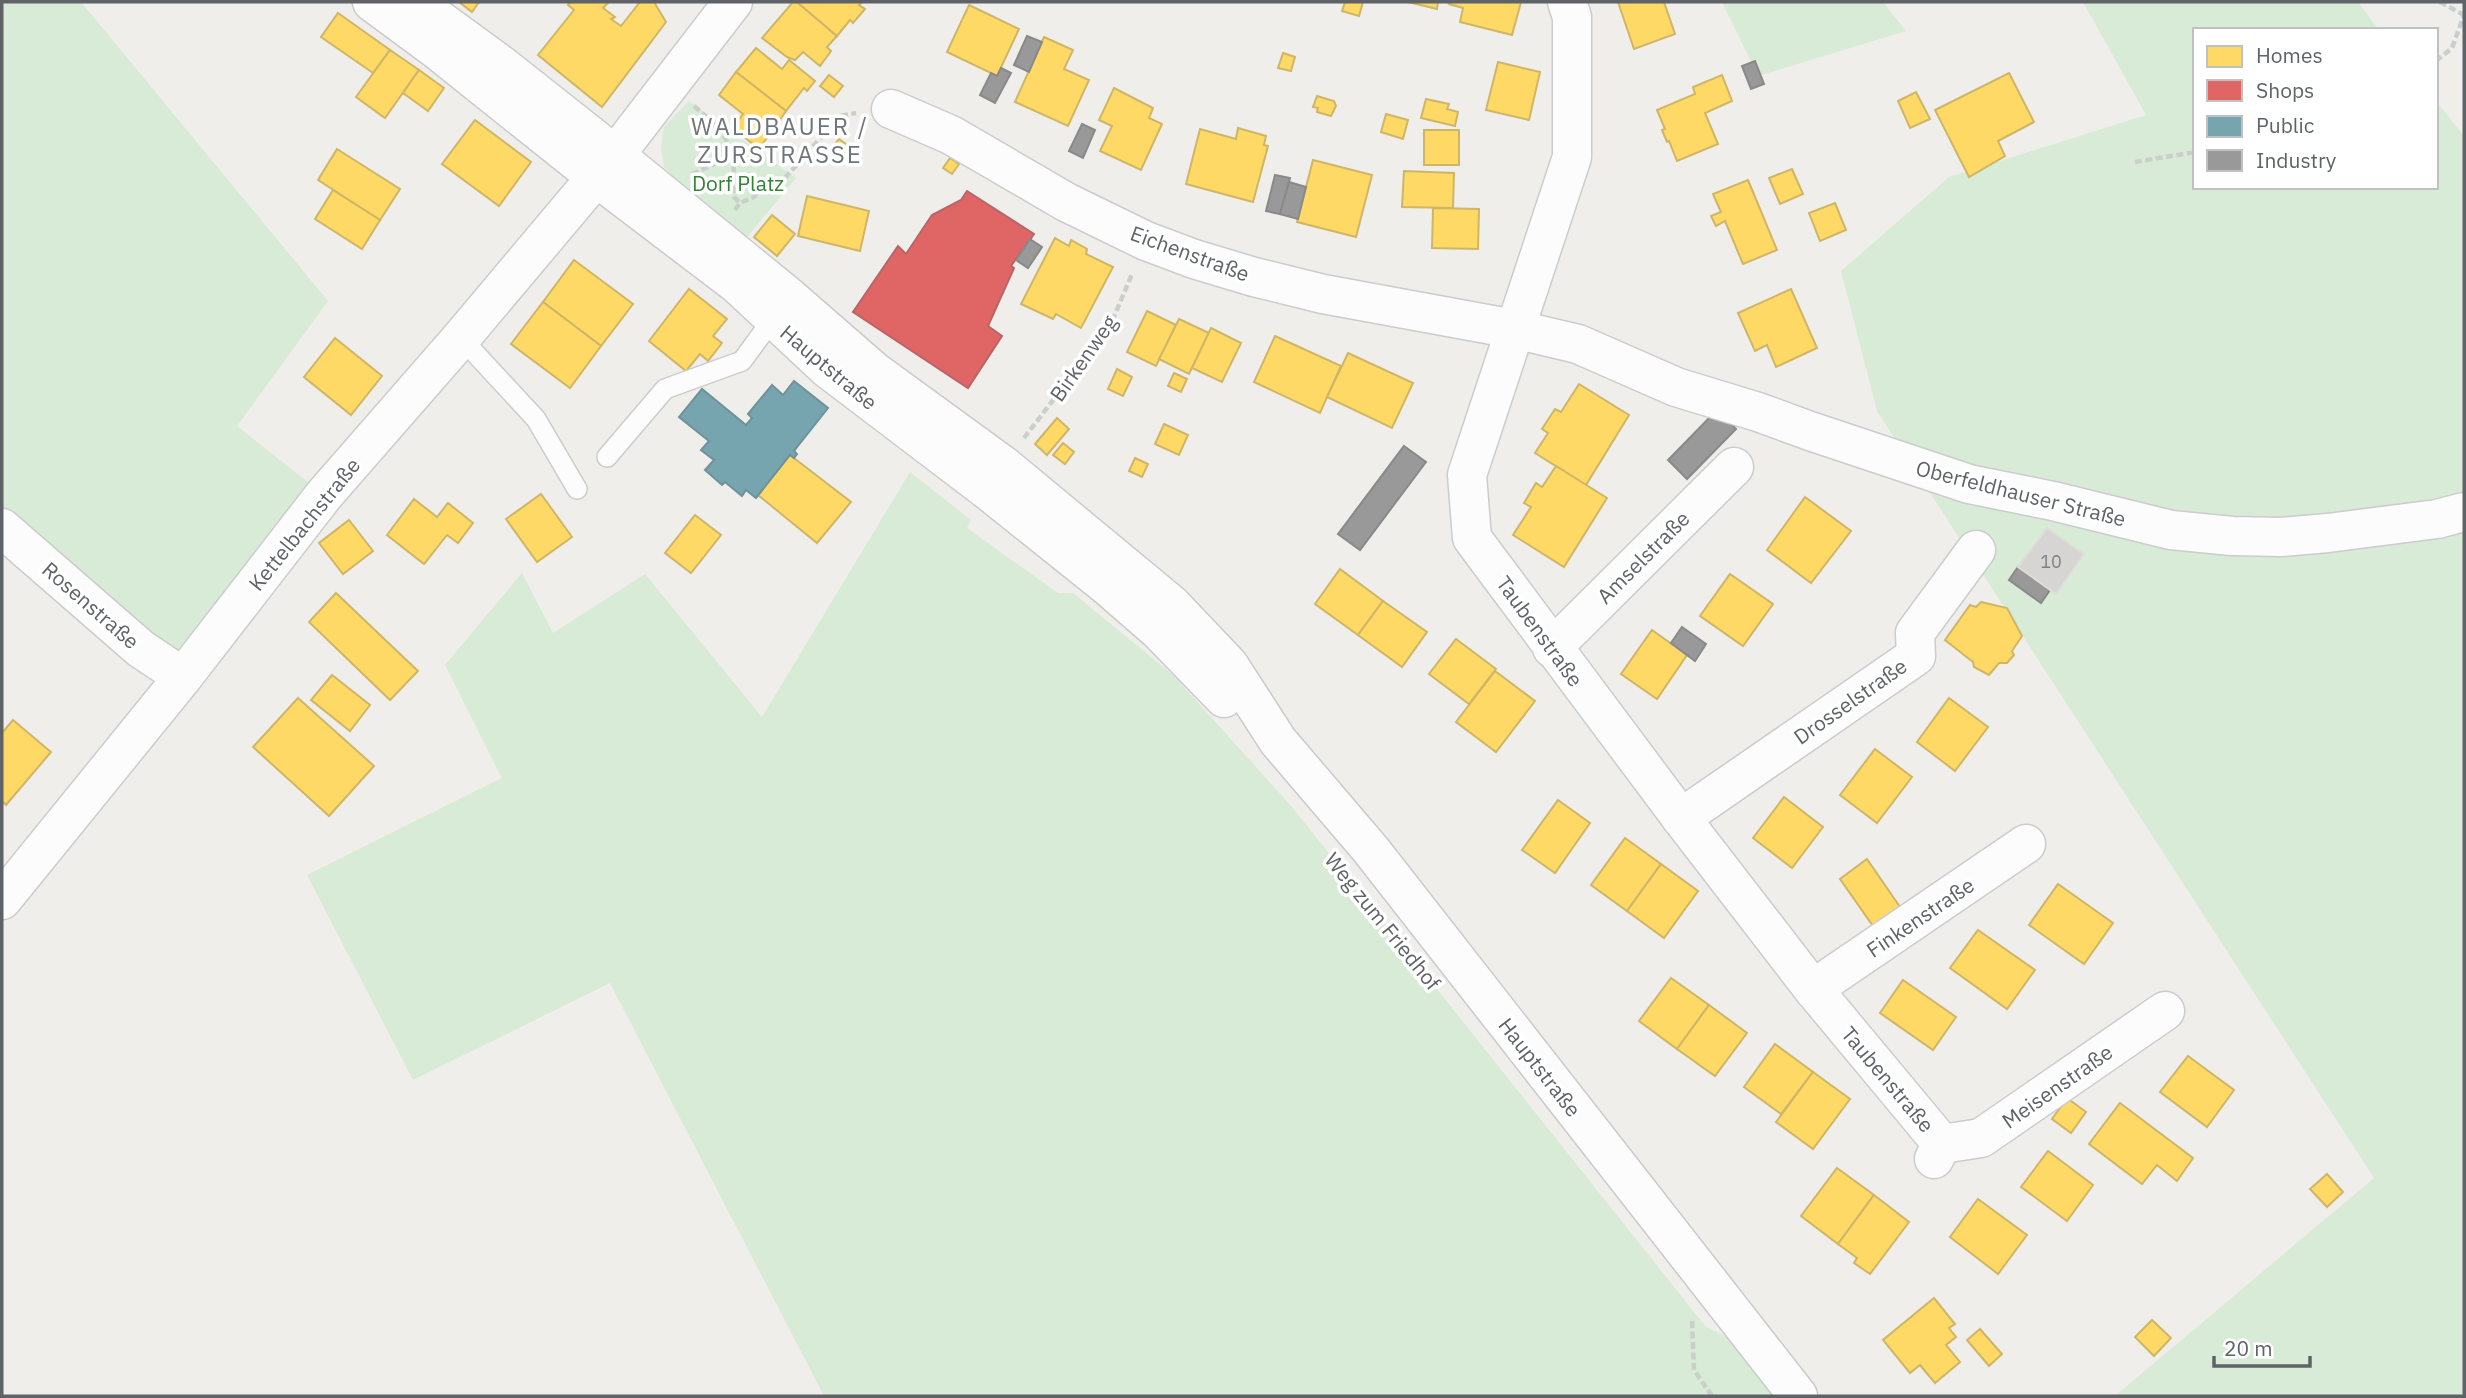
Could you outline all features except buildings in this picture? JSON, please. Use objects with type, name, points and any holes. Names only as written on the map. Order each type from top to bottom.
[{"type":"street","name":"Hauptstraße","points":[[372,2],[484,86],[716,237],[781,308],[828,369],[968,475],[1106,585],[1159,631],[1226,700],[1278,741]]},
{"type":"street","name":"Hauptstraße","points":[[415,2],[500,64],[606,166],[738,285],[781,308],[874,371],[1003,465],[1172,605],[1229,665],[1278,741],[1371,850],[1798,1396]]},
{"type":"street","name":"Kettelbachstraße","points":[[2,900],[183,677],[324,495],[606,166],[733,2]]},
{"type":"street","name":"Taubenstraße","points":[[1567,2],[1572,17],[1572,157],[1467,475],[1472,538],[1681,818],[1938,1152]]},
{"type":"street","name":"Eichenstraße","points":[[891,109],[951,135],[1066,202],[1146,241],[1194,259],[1323,294],[1514,329]]},
{"type":"street","name":"Oberfeldhauser Straße","points":[[1514,329],[1578,344],[1676,387],[1969,484],[2171,530],[2220,536],[2281,537],[2437,519],[2464,512]]},
{"type":"street","name":"Amselstraße","points":[[1552,648],[1734,467]]},
{"type":"street","name":"Rosenstraße","points":[[2,528],[141,649],[183,677]]},
{"type":"street","name":"Drosselstraße","points":[[1681,818],[1916,656],[1916,633],[1976,550]]},
{"type":"street","name":"Finkenstraße","points":[[1813,989],[2026,844]]},
{"type":"street","name":"Meisenstraße","points":[[1938,1152],[1981,1138],[2165,1011]]},
{"type":"lane","points":[[607,457],[665,389],[742,361],[781,308]]},
{"type":"lane","points":[[461,338],[536,419],[577,489]]},
{"type":"path","points":[[2438,59],[2452,48],[2464,15],[2440,2]]},
{"type":"path","points":[[669,86],[720,127],[733,156],[734,197],[740,203]]},
{"type":"path","points":[[716,237],[740,203],[754,197],[762,184],[784,179],[839,116],[891,109]]},
{"type":"path","points":[[2135,162],[2193,152]]},
{"type":"path","points":[[734,179],[751,174],[762,184]]},
{"type":"path","name":"Birkenweg","points":[[1003,465],[1104,334],[1146,241]]},
{"type":"path","points":[[1692,1309],[1695,1370],[1712,1396]]},
{"type":"green space","points":[[2,2],[81,2],[328,301],[237,426],[324,495],[183,677],[2,525]]},
{"type":"green space","points":[[1722,2],[1883,2],[1906,31],[1758,76]]},
{"type":"green space","points":[[2083,2],[2358,2],[2378,28],[2193,28],[2193,189],[2438,189],[2438,104],[2464,136],[2464,1396],[2115,1396],[2374,1178],[1877,411],[1841,271],[1949,177],[2146,115]]},
{"type":"green space","name":"Dorf Platz","points":[[689,101],[796,178],[747,237],[683,188],[664,167],[661,147],[664,127]]},
{"type":"green space","points":[[910,472],[971,520],[967,528],[1058,593],[1073,593],[1173,675],[1292,807],[1706,1327],[1764,1355],[1804,1396],[824,1396],[610,983],[413,1080],[307,875],[502,778],[445,665],[522,573],[553,633],[645,574],[762,717]]},
{"type":"district","name":"WALDBAUER / ZURSTRASSE","points":[[780,140]]}]
